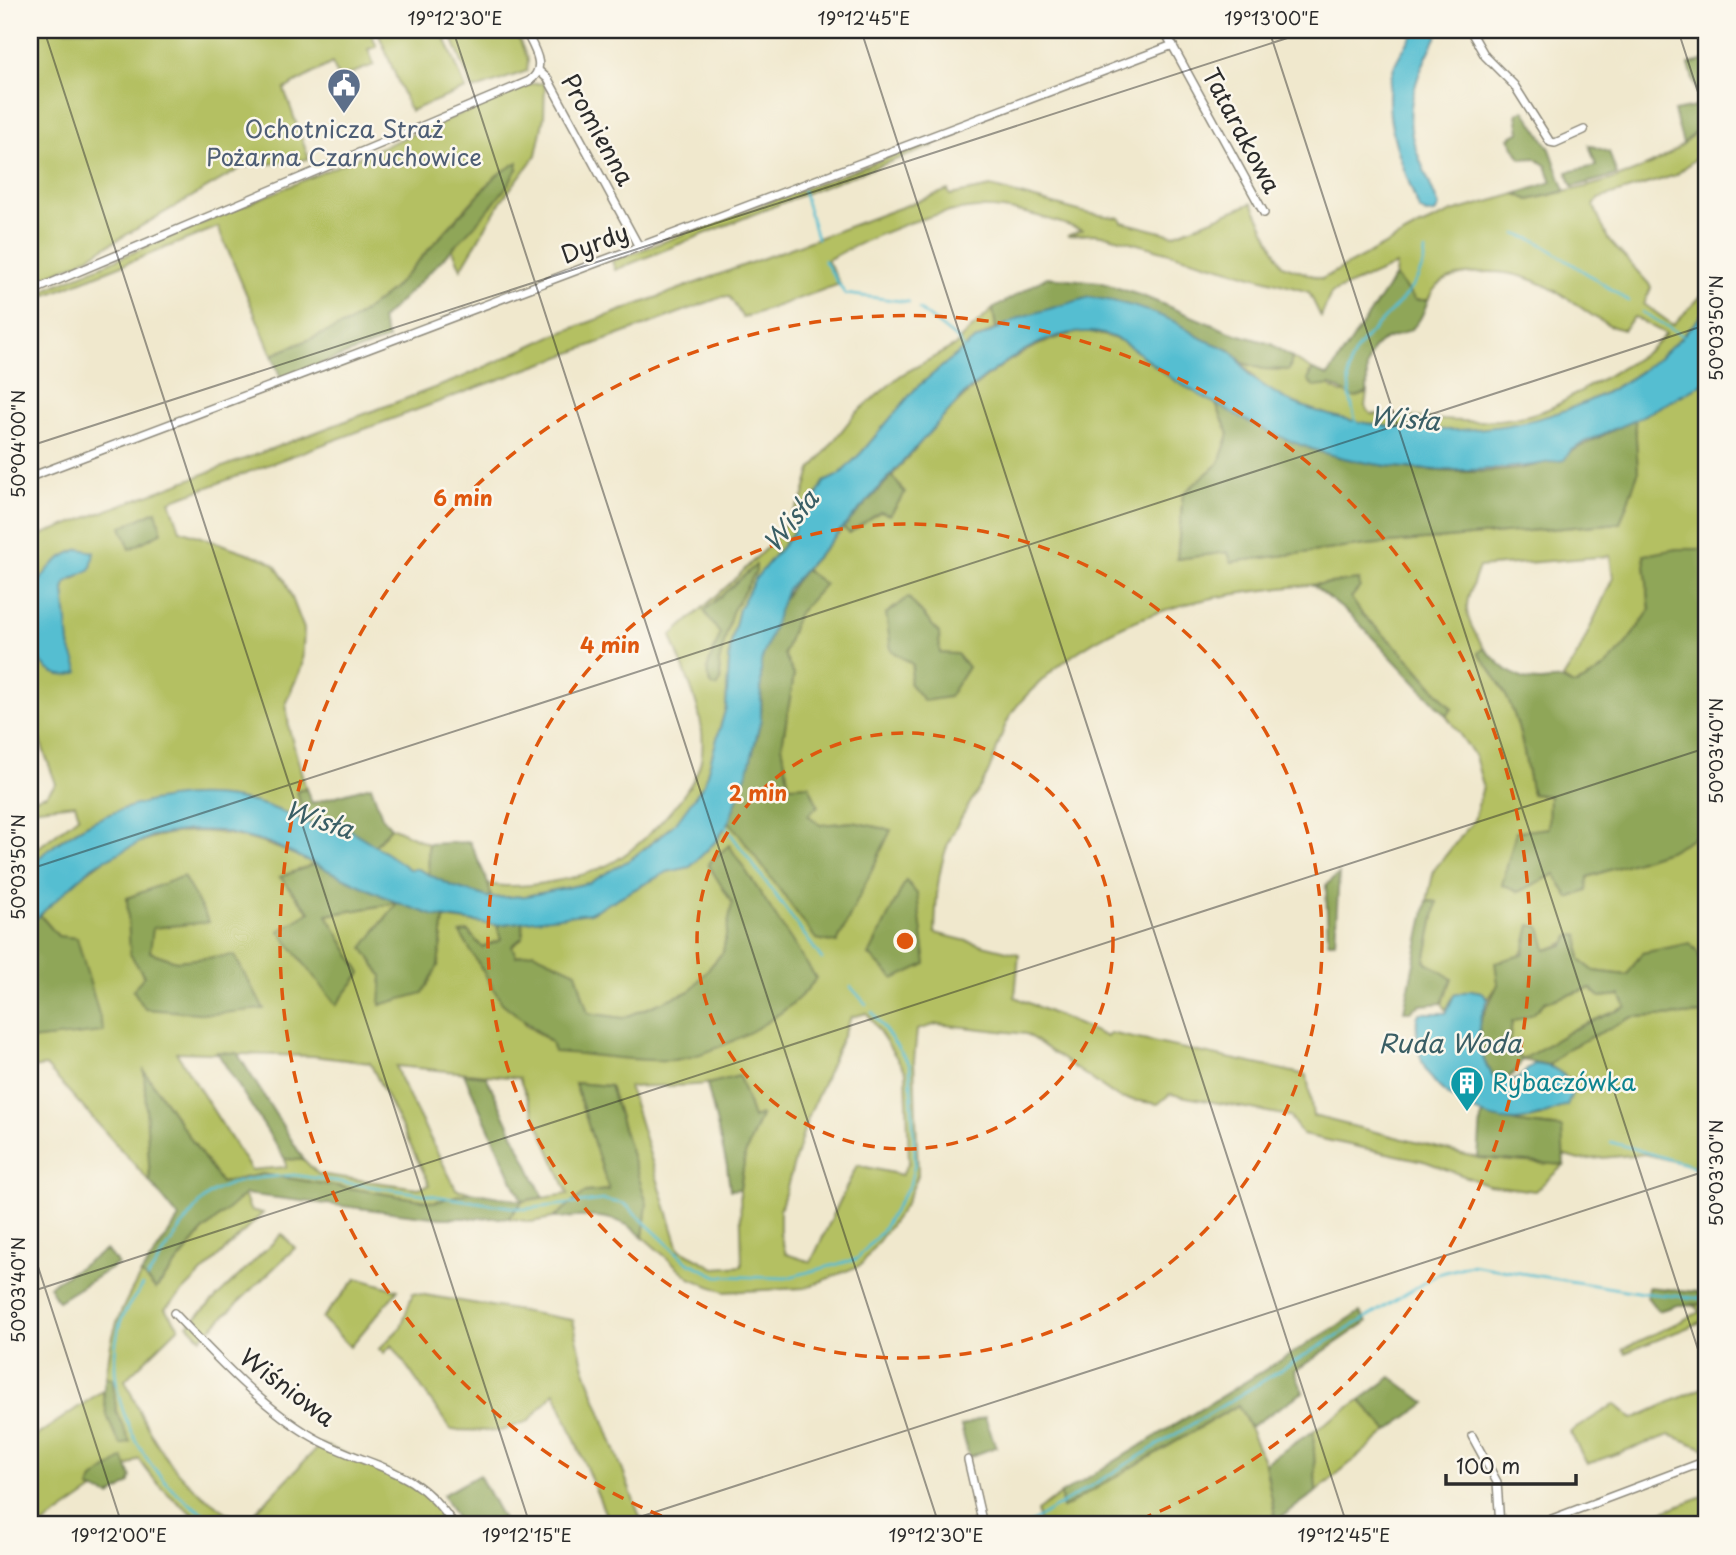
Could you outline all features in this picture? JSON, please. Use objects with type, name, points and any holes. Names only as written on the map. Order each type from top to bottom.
[{"type":"street","points":[[30,292],[529,81],[538,71],[540,64],[525,30]]},
{"type":"street","name":"Tatarakowa","points":[[1164,30],[1264,214]]},
{"type":"street","points":[[1470,30],[1491,63],[1514,85],[1550,142],[1555,143],[1584,130]]},
{"type":"street","name":"Dyrdy","points":[[30,477],[1173,45]]},
{"type":"street","name":"Promienna","points":[[538,71],[548,79],[639,247]]},
{"type":"street","name":"Wiśniowa","points":[[174,1313],[222,1363],[293,1423],[313,1437],[401,1472],[420,1486],[454,1525]]},
{"type":"street","points":[[1472,1436],[1497,1482],[1500,1525]]},
{"type":"street","points":[[968,1460],[982,1525]]},
{"type":"street","points":[[1536,1525],[1706,1461]]},
{"type":"green space","points":[[30,30],[370,30],[377,47],[368,49],[374,65],[339,78],[332,63],[284,89],[309,159],[243,167],[76,264],[30,283]]},
{"type":"green space","points":[[377,30],[442,30],[466,89],[410,111]]},
{"type":"green space","points":[[449,30],[515,30],[528,60],[527,71],[473,90]]},
{"type":"green space","points":[[1706,60],[1707,96],[1704,115],[1700,125],[1683,144],[1674,111],[1700,106],[1689,64]]},
{"type":"green space","points":[[545,83],[544,117],[536,155],[501,201],[461,269],[452,248],[518,168],[486,186],[392,290],[349,323],[272,355],[218,227],[32,301],[30,296],[531,84]]},
{"type":"green space","points":[[1524,110],[1550,149],[1565,191],[1529,200],[1516,194],[1552,182],[1546,166],[1535,158],[1521,159],[1509,138],[1520,132],[1517,114]]},
{"type":"green space","points":[[1706,115],[1706,170],[1695,159],[1676,175],[1598,199],[1594,206],[1608,239],[1649,284],[1651,288],[1644,304],[1673,325],[1706,291],[1706,310],[1669,349],[1627,380],[1581,404],[1533,420],[1482,429],[1430,431],[1378,426],[1326,414],[1279,396],[1258,382],[1243,363],[1263,369],[1289,370],[1292,358],[1313,370],[1309,374],[1341,393],[1367,393],[1365,406],[1371,414],[1482,421],[1527,416],[1555,406],[1635,360],[1666,334],[1634,317],[1623,330],[1616,328],[1550,288],[1524,277],[1496,272],[1459,275],[1438,285],[1428,300],[1415,300],[1395,276],[1396,265],[1331,293],[1321,317],[1309,292],[1109,236],[1067,236],[1082,230],[1030,214],[976,208],[918,220],[880,234],[827,260],[840,284],[743,318],[729,296],[722,297],[170,501],[180,530],[265,559],[274,564],[285,580],[304,629],[302,666],[286,702],[289,729],[306,789],[297,791],[305,821],[269,807],[233,799],[196,797],[160,800],[125,809],[91,823],[59,842],[30,866],[30,854],[79,816],[75,804],[30,809],[30,800],[46,795],[56,784],[30,713],[30,644],[40,661],[69,644],[64,590],[66,582],[78,577],[80,549],[69,553],[53,565],[30,610],[30,539],[461,378],[552,336],[948,190],[950,195],[991,187],[1086,213],[1120,218],[1122,222],[1173,235],[1252,203],[1282,265],[1322,279],[1416,228],[1452,212],[1516,194],[1529,200],[1576,189],[1653,164],[1693,134]]},
{"type":"green space","points":[[932,141],[934,146],[829,184],[615,270],[612,261]]},
{"type":"green space","points":[[1589,145],[1609,152],[1617,175],[1572,187],[1567,172],[1596,166]]},
{"type":"green space","points":[[518,162],[513,176],[481,218],[381,320],[388,339],[281,379],[272,355],[349,323],[392,290],[497,175]]},
{"type":"green space","points":[[1395,276],[1415,300],[1428,300],[1422,316],[1411,329],[1379,343],[1374,348],[1367,366],[1367,393],[1355,398],[1332,385],[1314,387],[1308,380],[1313,370],[1328,376]]},
{"type":"green space","points":[[1047,277],[1100,282],[1145,297],[1230,332],[1271,344],[1292,358],[1289,370],[1263,369],[1243,363],[1230,350],[1171,321],[1090,297],[996,328],[993,309]]},
{"type":"green space","points":[[993,309],[996,328],[973,341],[916,388],[862,452],[839,475],[824,482],[813,503],[796,520],[793,533],[755,579],[739,609],[730,648],[726,707],[704,784],[678,821],[631,859],[589,883],[526,896],[491,898],[489,884],[518,886],[553,882],[603,867],[639,843],[666,817],[696,773],[703,744],[699,713],[671,636],[774,540],[803,498],[811,470],[855,414],[901,375],[958,344],[961,338]]},
{"type":"green space","points":[[1088,331],[1123,341],[1175,381],[1216,404],[1229,434],[1219,463],[1183,494],[1177,559],[1228,552],[1231,562],[1367,545],[1620,523],[1638,473],[1635,420],[1706,382],[1706,549],[1677,549],[1644,555],[1650,610],[1607,665],[1586,680],[1573,685],[1563,678],[1579,652],[1613,578],[1610,556],[1479,567],[1467,608],[1471,625],[1484,648],[1479,654],[1502,689],[1516,720],[1532,794],[1549,795],[1549,828],[1518,892],[1555,874],[1568,897],[1587,877],[1671,850],[1706,830],[1706,891],[1698,904],[1706,912],[1706,1014],[1642,953],[1627,975],[1594,971],[1580,960],[1579,936],[1546,951],[1540,927],[1488,999],[1481,992],[1464,992],[1454,995],[1446,1010],[1442,1003],[1451,979],[1425,962],[1437,902],[1427,901],[1434,870],[1474,820],[1483,786],[1475,756],[1446,715],[1452,709],[1411,661],[1362,614],[1350,597],[1359,580],[1235,594],[1196,602],[1158,612],[1121,627],[1085,647],[1050,673],[1012,713],[987,775],[952,835],[941,866],[935,933],[1019,954],[1015,997],[1107,1037],[1110,1033],[1307,1075],[1313,1116],[1478,1158],[1564,1165],[1535,1191],[1488,1185],[1424,1161],[1303,1135],[1289,1116],[1170,1094],[1158,1104],[1119,1098],[1026,1034],[937,1024],[917,1030],[914,1061],[918,1175],[906,1204],[861,1265],[805,1288],[724,1292],[690,1278],[643,1237],[647,1204],[610,1086],[575,1083],[609,1190],[586,1192],[553,1218],[531,1222],[508,1218],[523,1201],[568,1194],[519,1078],[396,1066],[456,1189],[471,1192],[434,1202],[262,1174],[221,1183],[145,1072],[150,1182],[46,1066],[30,1068],[30,1040],[103,1031],[58,936],[40,915],[104,860],[136,843],[167,834],[200,831],[236,836],[274,847],[315,864],[280,877],[310,913],[336,1005],[361,973],[327,915],[398,903],[375,930],[382,976],[381,1005],[438,966],[444,918],[497,925],[501,940],[481,947],[526,1025],[551,1042],[674,1060],[708,1051],[734,1039],[813,983],[708,864],[733,903],[723,952],[690,991],[623,1018],[588,1013],[516,957],[512,946],[523,937],[522,921],[590,913],[667,872],[690,867],[717,840],[729,821],[738,829],[891,831],[853,822],[820,825],[808,815],[789,787],[782,745],[794,675],[784,654],[797,615],[824,584],[805,570],[843,528],[850,533],[905,493],[892,476],[933,428],[978,384],[1028,350],[1057,338]],"holes":[[[127,898],[153,928],[149,952],[176,961],[234,956],[134,990],[144,976]],[[867,1013],[906,1072],[909,1162],[902,1175],[857,1165],[811,1262],[786,1254],[780,1234],[780,1210],[807,1120],[851,1017]],[[176,1052],[313,1056],[370,1063],[430,1185],[418,1188],[318,1174],[304,1160],[285,1159],[286,1167],[251,1170]],[[739,1076],[753,1118],[761,1116],[745,1155],[740,1189],[742,1266],[715,1268],[679,1249],[629,1087],[697,1085]]]},
{"type":"green space","points":[[1216,404],[1276,434],[1335,456],[1386,466],[1442,471],[1495,471],[1532,466],[1562,455],[1635,420],[1638,473],[1620,523],[1367,545],[1231,562],[1228,552],[1177,559],[1183,494],[1219,463],[1229,434]]},
{"type":"green space","points":[[892,476],[905,493],[890,515],[880,512],[849,533],[843,528]]},
{"type":"green space","points":[[156,511],[162,532],[130,549],[121,527]]},
{"type":"green space","points":[[1677,549],[1706,549],[1706,830],[1671,850],[1588,877],[1587,891],[1569,898],[1555,874],[1518,892],[1502,885],[1516,832],[1548,828],[1549,796],[1532,794],[1520,736],[1510,704],[1492,671],[1478,653],[1484,648],[1502,666],[1523,679],[1561,680],[1573,685],[1585,680],[1617,655],[1650,610],[1644,555]]},
{"type":"green space","points":[[756,565],[756,571],[732,612],[719,663],[721,681],[717,687],[713,686],[707,674],[709,661],[720,634],[704,611]]},
{"type":"green space","points":[[805,570],[825,584],[797,615],[784,654],[794,675],[782,745],[789,786],[809,785],[818,806],[808,815],[820,825],[853,822],[891,830],[837,943],[816,939],[729,821],[757,735],[762,707],[761,662],[767,637],[783,601]]},
{"type":"green space","points":[[1359,580],[1360,587],[1351,598],[1362,614],[1411,661],[1452,709],[1446,715],[1355,619],[1313,585]]},
{"type":"green space","points":[[908,597],[939,633],[940,653],[957,654],[968,667],[949,697],[924,701],[909,683],[913,665],[891,650],[886,614]]},
{"type":"green space","points":[[371,786],[382,817],[391,827],[373,848],[348,829],[323,830],[305,821],[297,791],[306,789],[312,803]]},
{"type":"green space","points":[[391,827],[428,844],[429,875],[418,869],[409,869],[373,848]]},
{"type":"green space","points":[[470,842],[491,898],[452,886],[429,875],[428,844]]},
{"type":"green space","points":[[729,845],[816,978],[805,992],[772,1019],[710,1051],[673,1060],[554,1052],[551,1042],[502,1003],[460,933],[468,931],[482,947],[501,940],[497,925],[522,921],[523,937],[512,946],[516,956],[533,952],[576,972],[588,1013],[623,1018],[690,991],[723,952],[732,903],[708,864]]},
{"type":"green space","points":[[315,864],[398,903],[444,918],[438,966],[423,993],[380,1005],[382,976],[363,948],[397,903],[327,915],[361,973],[336,1005],[279,931],[310,912],[280,877]]},
{"type":"green space","points":[[1339,874],[1335,942],[1328,942],[1326,885]]},
{"type":"green space","points":[[183,876],[209,922],[153,928],[150,952],[176,961],[234,955],[264,1009],[212,1014],[145,1009],[133,990],[144,976],[130,954],[127,898]]},
{"type":"green space","points":[[906,880],[917,894],[926,964],[894,979],[869,955]]},
{"type":"green space","points":[[1427,901],[1437,902],[1425,961],[1452,979],[1442,1003],[1420,1005],[1410,1011],[1404,1011]]},
{"type":"green space","points":[[40,915],[58,936],[77,938],[104,1032],[30,1040],[30,924]]},
{"type":"green space","points":[[1530,925],[1540,927],[1546,950],[1564,945],[1569,936],[1579,935],[1580,960],[1594,971],[1627,975],[1642,953],[1690,943],[1699,954],[1706,1014],[1632,1017],[1567,1049],[1549,1065],[1522,1060],[1515,1072],[1503,1081],[1493,1077],[1481,1055],[1479,1024],[1498,984],[1495,962],[1523,955]],"holes":[[[1591,988],[1600,997],[1620,995],[1626,1007],[1574,1029],[1522,1060],[1509,1044],[1512,1022],[1533,1014],[1545,1002]]]},
{"type":"green space","points":[[1591,988],[1600,997],[1621,995],[1626,1007],[1574,1029],[1522,1060],[1509,1044],[1512,1022],[1533,1014],[1545,1002]]},
{"type":"green space","points":[[1706,1014],[1702,1023],[1706,1026],[1706,1169],[1645,1154],[1579,1160],[1562,1155],[1562,1128],[1517,1121],[1542,1116],[1567,1077],[1549,1065],[1567,1049],[1632,1017]]},
{"type":"green space","points":[[217,1052],[237,1053],[304,1160],[285,1159]]},
{"type":"green space","points":[[144,1071],[221,1183],[262,1174],[434,1202],[471,1192],[522,1201],[464,1074],[486,1076],[543,1197],[523,1201],[508,1218],[440,1218],[245,1194],[201,1233],[156,1289],[141,1274],[179,1218],[150,1182]]},
{"type":"green space","points":[[739,1076],[753,1118],[761,1115],[745,1155],[740,1189],[730,1190],[727,1166],[707,1084]]},
{"type":"green space","points":[[575,1083],[610,1086],[647,1204],[643,1237],[612,1219],[553,1218],[586,1192],[609,1190]]},
{"type":"green space","points":[[1484,1114],[1519,1123],[1562,1128],[1564,1165],[1478,1158],[1481,1119]]},
{"type":"green space","points":[[244,1194],[250,1210],[263,1213],[165,1309],[179,1327],[125,1380],[158,1446],[185,1480],[221,1509],[245,1523],[321,1444],[408,1483],[452,1525],[210,1525],[170,1496],[139,1459],[43,1525],[30,1525],[30,1440],[102,1391],[114,1434],[116,1411],[113,1379],[106,1377],[108,1361],[117,1323],[133,1288],[141,1274],[156,1289],[201,1233]]},
{"type":"green space","points":[[282,1234],[295,1248],[201,1338],[188,1325]]},
{"type":"green space","points":[[106,1250],[118,1264],[58,1301],[49,1286]]},
{"type":"green space","points":[[357,1278],[398,1290],[350,1347],[322,1318]]},
{"type":"green space","points":[[1648,1287],[1699,1292],[1704,1304],[1678,1305],[1658,1311],[1647,1297]]},
{"type":"green space","points":[[1706,1291],[1706,1320],[1625,1353],[1623,1349],[1700,1312],[1694,1305],[1704,1304],[1699,1292]]},
{"type":"green space","points":[[413,1293],[573,1320],[583,1364],[643,1525],[610,1525],[555,1392],[529,1421],[501,1431],[451,1430],[392,1345],[384,1353],[379,1349],[401,1327]]},
{"type":"green space","points":[[1360,1312],[1367,1322],[1295,1371],[1303,1392],[1250,1427],[1238,1405],[1062,1508],[1061,1494]]},
{"type":"green space","points":[[106,1377],[113,1379],[116,1411],[130,1442],[121,1445],[106,1412]]},
{"type":"green space","points":[[1391,1377],[1426,1403],[1388,1431],[1360,1400]]},
{"type":"green space","points":[[1706,1386],[1706,1449],[1670,1435],[1587,1464],[1570,1432],[1615,1404],[1633,1419]]},
{"type":"green space","points":[[1360,1400],[1388,1431],[1316,1492],[1313,1431]]},
{"type":"green space","points":[[1239,1405],[1265,1463],[1277,1525],[1040,1525],[1037,1511],[1061,1494],[1063,1508]]},
{"type":"green space","points":[[985,1417],[996,1447],[969,1457],[961,1426]]},
{"type":"green space","points":[[1313,1431],[1316,1492],[1276,1521],[1265,1463]]},
{"type":"green space","points":[[123,1458],[131,1476],[130,1483],[110,1496],[89,1488],[93,1479]]},
{"type":"green space","points":[[479,1475],[504,1521],[495,1525],[460,1525],[443,1495]]},
{"type":"green space","points":[[1706,1495],[1706,1525],[1626,1525]]},
{"type":"water","points":[[1415,30],[1440,30],[1421,69],[1411,111],[1413,140],[1439,207],[1435,213],[1426,214],[1419,209],[1394,139],[1389,103],[1394,67]]},
{"type":"water","points":[[1090,297],[1161,316],[1229,350],[1251,377],[1287,400],[1353,421],[1394,427],[1439,430],[1483,428],[1525,422],[1566,410],[1604,393],[1641,371],[1675,343],[1706,310],[1706,382],[1635,420],[1589,440],[1571,450],[1564,460],[1470,470],[1405,468],[1341,458],[1261,428],[1179,383],[1115,338],[1089,332],[1055,337],[1023,351],[967,391],[787,589],[761,662],[761,719],[749,767],[729,821],[717,840],[690,867],[667,872],[590,913],[496,925],[435,916],[398,903],[272,844],[220,831],[189,830],[152,836],[93,866],[30,924],[30,866],[80,829],[108,815],[168,798],[230,798],[269,806],[323,829],[347,829],[409,869],[418,869],[452,886],[491,898],[526,896],[589,883],[631,859],[677,821],[704,784],[726,707],[730,648],[739,609],[755,579],[793,533],[796,520],[813,503],[824,482],[839,475],[916,388],[973,341],[1021,317]]},
{"type":"water","points":[[80,549],[94,552],[91,569],[66,582],[64,590],[69,644],[79,672],[60,675],[45,667],[35,650],[30,629],[31,605],[40,582],[56,562]]},
{"type":"water","name":"Ruda Woda","points":[[1471,990],[1482,992],[1488,999],[1480,1019],[1479,1034],[1482,1055],[1491,1074],[1506,1082],[1517,1079],[1534,1064],[1552,1068],[1562,1074],[1574,1089],[1567,1105],[1528,1119],[1502,1120],[1475,1112],[1439,1087],[1424,1066],[1420,1055],[1417,1017],[1420,1013],[1446,1013],[1454,995]]},
{"type":"waterway","points":[[803,191],[817,238]]},
{"type":"waterway","points":[[1516,234],[1537,241],[1629,301]]},
{"type":"waterway","points":[[1356,424],[1349,387],[1350,365],[1365,339],[1414,283],[1422,268],[1425,251]]},
{"type":"waterway","points":[[824,260],[845,294],[909,302]]},
{"type":"waterway","points":[[919,309],[958,340],[965,351]]},
{"type":"waterway","points":[[1642,312],[1685,337]]},
{"type":"waterway","points":[[725,826],[822,959]]},
{"type":"waterway","points":[[851,987],[866,1004]]},
{"type":"waterway","points":[[147,1278],[190,1215],[214,1191],[235,1182],[294,1175],[524,1209],[604,1200],[625,1204],[686,1261],[717,1276],[786,1278],[857,1259],[881,1232],[910,1184],[915,1162],[910,1065],[872,1012]]},
{"type":"waterway","points":[[1611,1142],[1706,1170]]},
{"type":"waterway","points":[[1027,1525],[1438,1274],[1471,1265],[1643,1293],[1706,1299]]},
{"type":"waterway","points":[[143,1285],[126,1310],[119,1327],[115,1357],[117,1387],[125,1416],[137,1443],[154,1469],[198,1510],[224,1525]]},
{"type":"place","name":"Ochotnicza Straż Pożarna Czarnuchowice","points":[[344,115]]},
{"type":"place","name":"Rybaczówka","points":[[1467,1113]]},
{"type":"water label","name":"Wisła","points":[[1405,419]]},
{"type":"water label","name":"Wisła","points":[[791,521]]},
{"type":"water label","name":"Wisła","points":[[319,820]]}]
